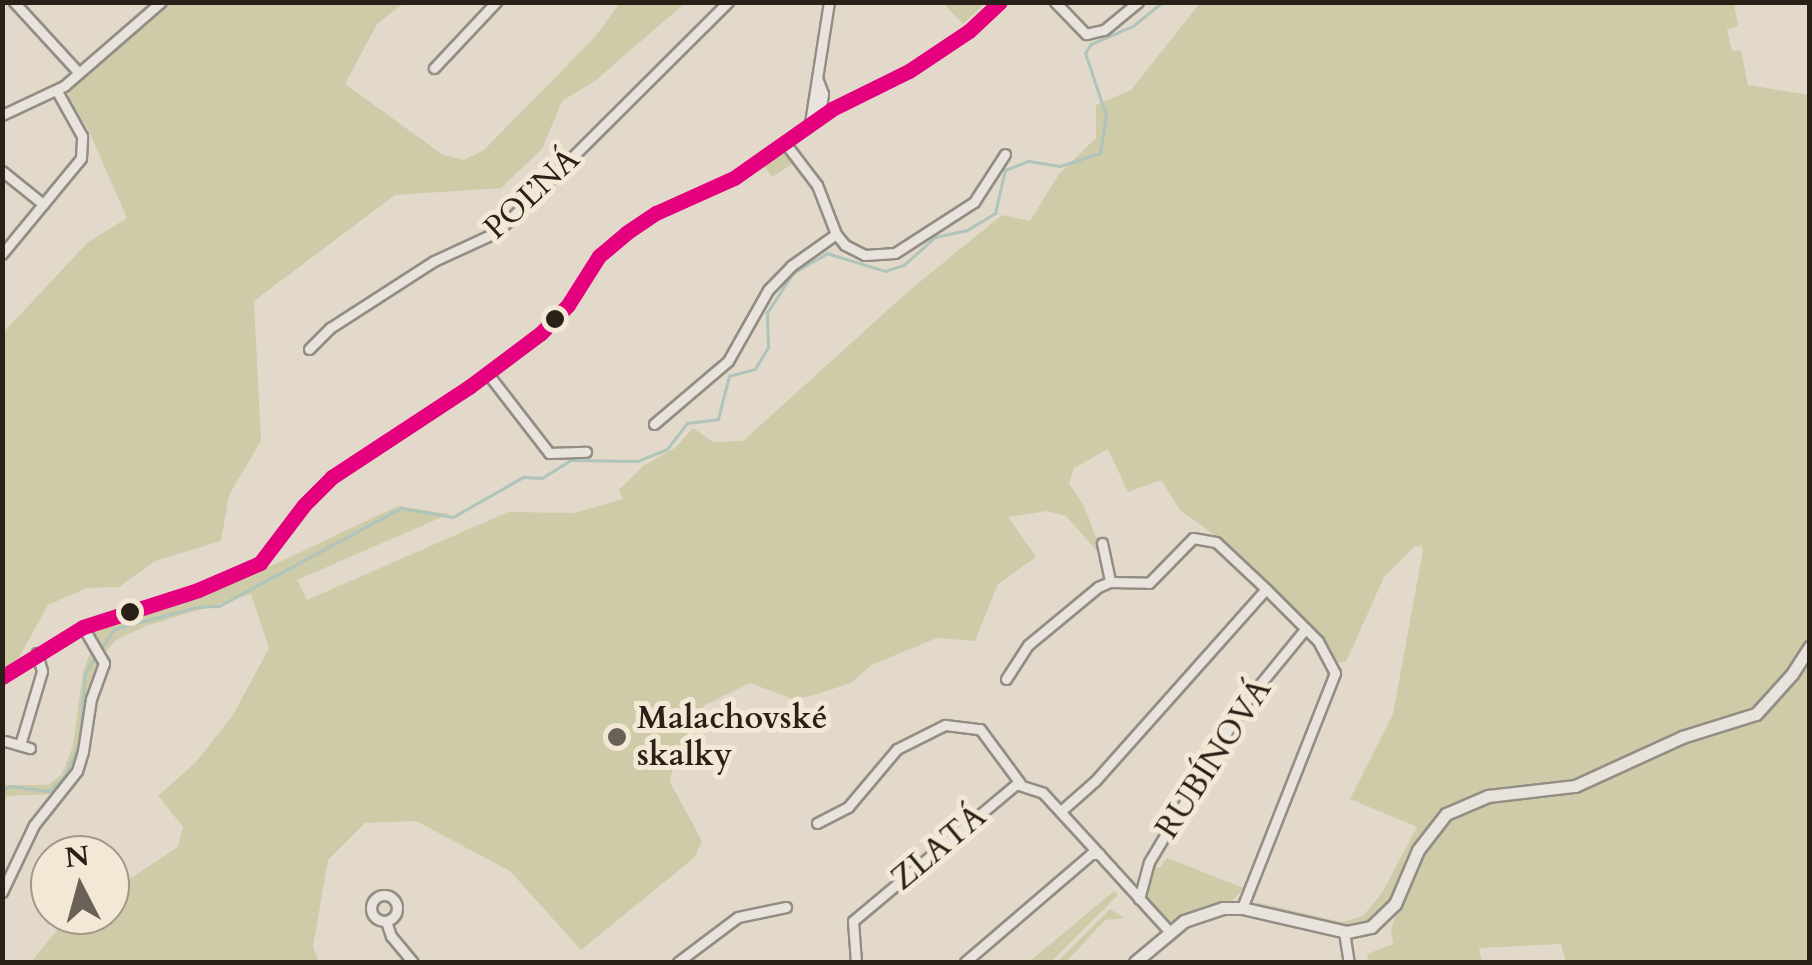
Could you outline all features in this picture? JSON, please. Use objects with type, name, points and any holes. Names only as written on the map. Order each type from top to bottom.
[{"type":"street","points":[[14,2],[79,73]]},
{"type":"street","points":[[434,68],[496,2]]},
{"type":"street","name":"POĽNÁ","points":[[310,348],[330,328],[434,262],[497,232],[728,2]]},
{"type":"street","points":[[822,109],[818,57],[829,2]]},
{"type":"street","points":[[2,677],[83,627],[198,590],[260,563],[312,496],[332,477],[488,374],[557,318],[600,256],[626,233],[656,213],[734,178],[786,142],[822,109],[870,93],[932,57],[1000,2]]},
{"type":"street","points":[[1054,2],[1086,34],[1104,30],[1138,2]]},
{"type":"street","points":[[2,114],[56,90],[159,3]]},
{"type":"street","points":[[2,254],[78,164],[84,147],[56,90]]},
{"type":"street","points":[[786,142],[817,185],[836,234],[845,245],[864,256],[895,253],[974,202],[1005,154]]},
{"type":"street","points":[[2,171],[43,204]]},
{"type":"street","points":[[654,424],[728,361],[783,273],[836,234]]},
{"type":"street","points":[[488,374],[549,453],[586,452]]},
{"type":"street","name":"RUBÍNOVÁ","points":[[1110,582],[1148,583],[1189,541],[1204,537],[1266,590],[1328,654],[1334,682],[1242,908]]},
{"type":"street","points":[[1006,678],[1028,645],[1110,582],[1102,543]]},
{"type":"street","points":[[1061,812],[1096,781],[1266,590]]},
{"type":"street","points":[[2,892],[34,826],[76,771],[91,699],[104,663],[83,627]]},
{"type":"street","name":"RUBÍNOVÁ","points":[[1139,899],[1149,862],[1243,705],[1306,628]]},
{"type":"street","points":[[1135,962],[1170,932],[1204,912],[1242,908],[1344,932],[1371,927],[1390,910],[1429,831],[1446,814],[1488,796],[1575,786],[1682,737],[1756,714],[1781,689],[1810,646]]},
{"type":"street","points":[[6,741],[25,746],[42,672],[38,654]]},
{"type":"street","points":[[817,823],[848,807],[897,749],[945,726],[980,729],[1020,783]]},
{"type":"street","name":"ZLATÁ","points":[[856,962],[851,926],[858,916],[1020,783],[1042,793],[1170,932]]},
{"type":"street","points":[[964,962],[1088,855],[1099,854]]},
{"type":"street","points":[[678,962],[738,917],[786,907]]},
{"type":"street","points":[[386,921],[391,936],[413,962]]},
{"type":"street","points":[[1344,932],[1349,962]]},
{"type":"shaded area","points":[[943,2],[986,2],[963,24],[943,3]]},
{"type":"shaded area","points":[[171,3],[404,3],[377,24],[345,84],[443,155],[464,160],[484,150],[594,38],[620,3],[685,3],[595,81],[562,101],[542,149],[501,188],[395,195],[254,301],[261,441],[229,495],[221,541],[155,561],[119,587],[87,588],[48,605],[17,661],[3,670],[2,334],[88,242],[127,218],[88,129],[69,101],[68,88]]},
{"type":"shaded area","points":[[1200,3],[1734,3],[1738,26],[1727,29],[1732,51],[1741,50],[1748,85],[1809,95],[1809,962],[1566,962],[1561,944],[1479,948],[1482,962],[1369,962],[1367,954],[1393,944],[1391,929],[1397,912],[1427,845],[1446,820],[1488,802],[1551,797],[1587,786],[1571,782],[1487,790],[1440,812],[1421,835],[1390,903],[1370,923],[1344,927],[1259,907],[1256,902],[1341,922],[1363,916],[1382,893],[1417,827],[1350,799],[1393,714],[1423,550],[1421,546],[1414,547],[1384,577],[1346,662],[1338,662],[1326,643],[1284,600],[1213,534],[1180,510],[1161,480],[1128,492],[1108,449],[1074,468],[1069,484],[1083,504],[1105,560],[1066,516],[1047,511],[1008,517],[1036,557],[998,584],[975,641],[937,638],[871,665],[851,683],[808,697],[792,699],[750,683],[705,705],[675,754],[670,782],[702,841],[695,857],[581,950],[510,871],[416,821],[365,823],[328,860],[313,947],[319,962],[31,962],[53,935],[130,935],[130,879],[178,847],[183,827],[158,796],[196,762],[233,715],[269,648],[251,594],[146,626],[116,640],[104,654],[95,647],[93,633],[99,626],[250,576],[398,506],[449,514],[297,580],[307,600],[508,512],[574,513],[623,499],[619,490],[643,466],[675,448],[693,428],[713,442],[743,441],[911,289],[1002,215],[1030,221],[1059,174],[1096,138],[1096,105],[1131,90]]},
{"type":"shaded area","points":[[785,150],[795,162],[772,177],[764,165]]},
{"type":"shaded area","points":[[91,651],[98,658],[78,758],[69,774],[50,794],[7,796],[3,805],[3,785],[48,785],[62,774],[73,746],[83,672]]},
{"type":"shaded area","points":[[1167,858],[1244,888],[1230,903],[1200,908],[1169,922],[1146,899],[1147,875],[1153,865],[1160,868]]},
{"type":"shaded area","points":[[1114,891],[1118,895],[1051,962],[1029,962]]},
{"type":"shaded area","points":[[1110,909],[1124,918],[1105,920],[1066,962],[1057,962]]},
{"type":"waterway","points":[[2,789],[12,786],[49,791],[65,776],[79,743],[85,673],[114,629],[197,607],[219,606],[401,508],[453,517],[523,477],[542,478],[571,460],[638,461],[667,449],[687,423],[718,419],[729,376],[755,369],[768,347],[767,313],[793,273],[827,253],[885,271],[904,265],[935,237],[967,230],[995,213],[1005,170],[1029,161],[1060,166],[1100,153],[1106,116],[1085,53],[1091,44],[1133,26],[1163,2]]},
{"type":"transit line","points":[[2,677],[83,627],[198,590],[260,563],[304,505],[332,477],[469,387],[541,333],[568,305],[599,256],[626,233],[656,213],[734,178],[832,109],[909,71],[969,31],[1000,2]]},
{"type":"place","name":"Malachovské skalky","points":[[617,737]]}]
